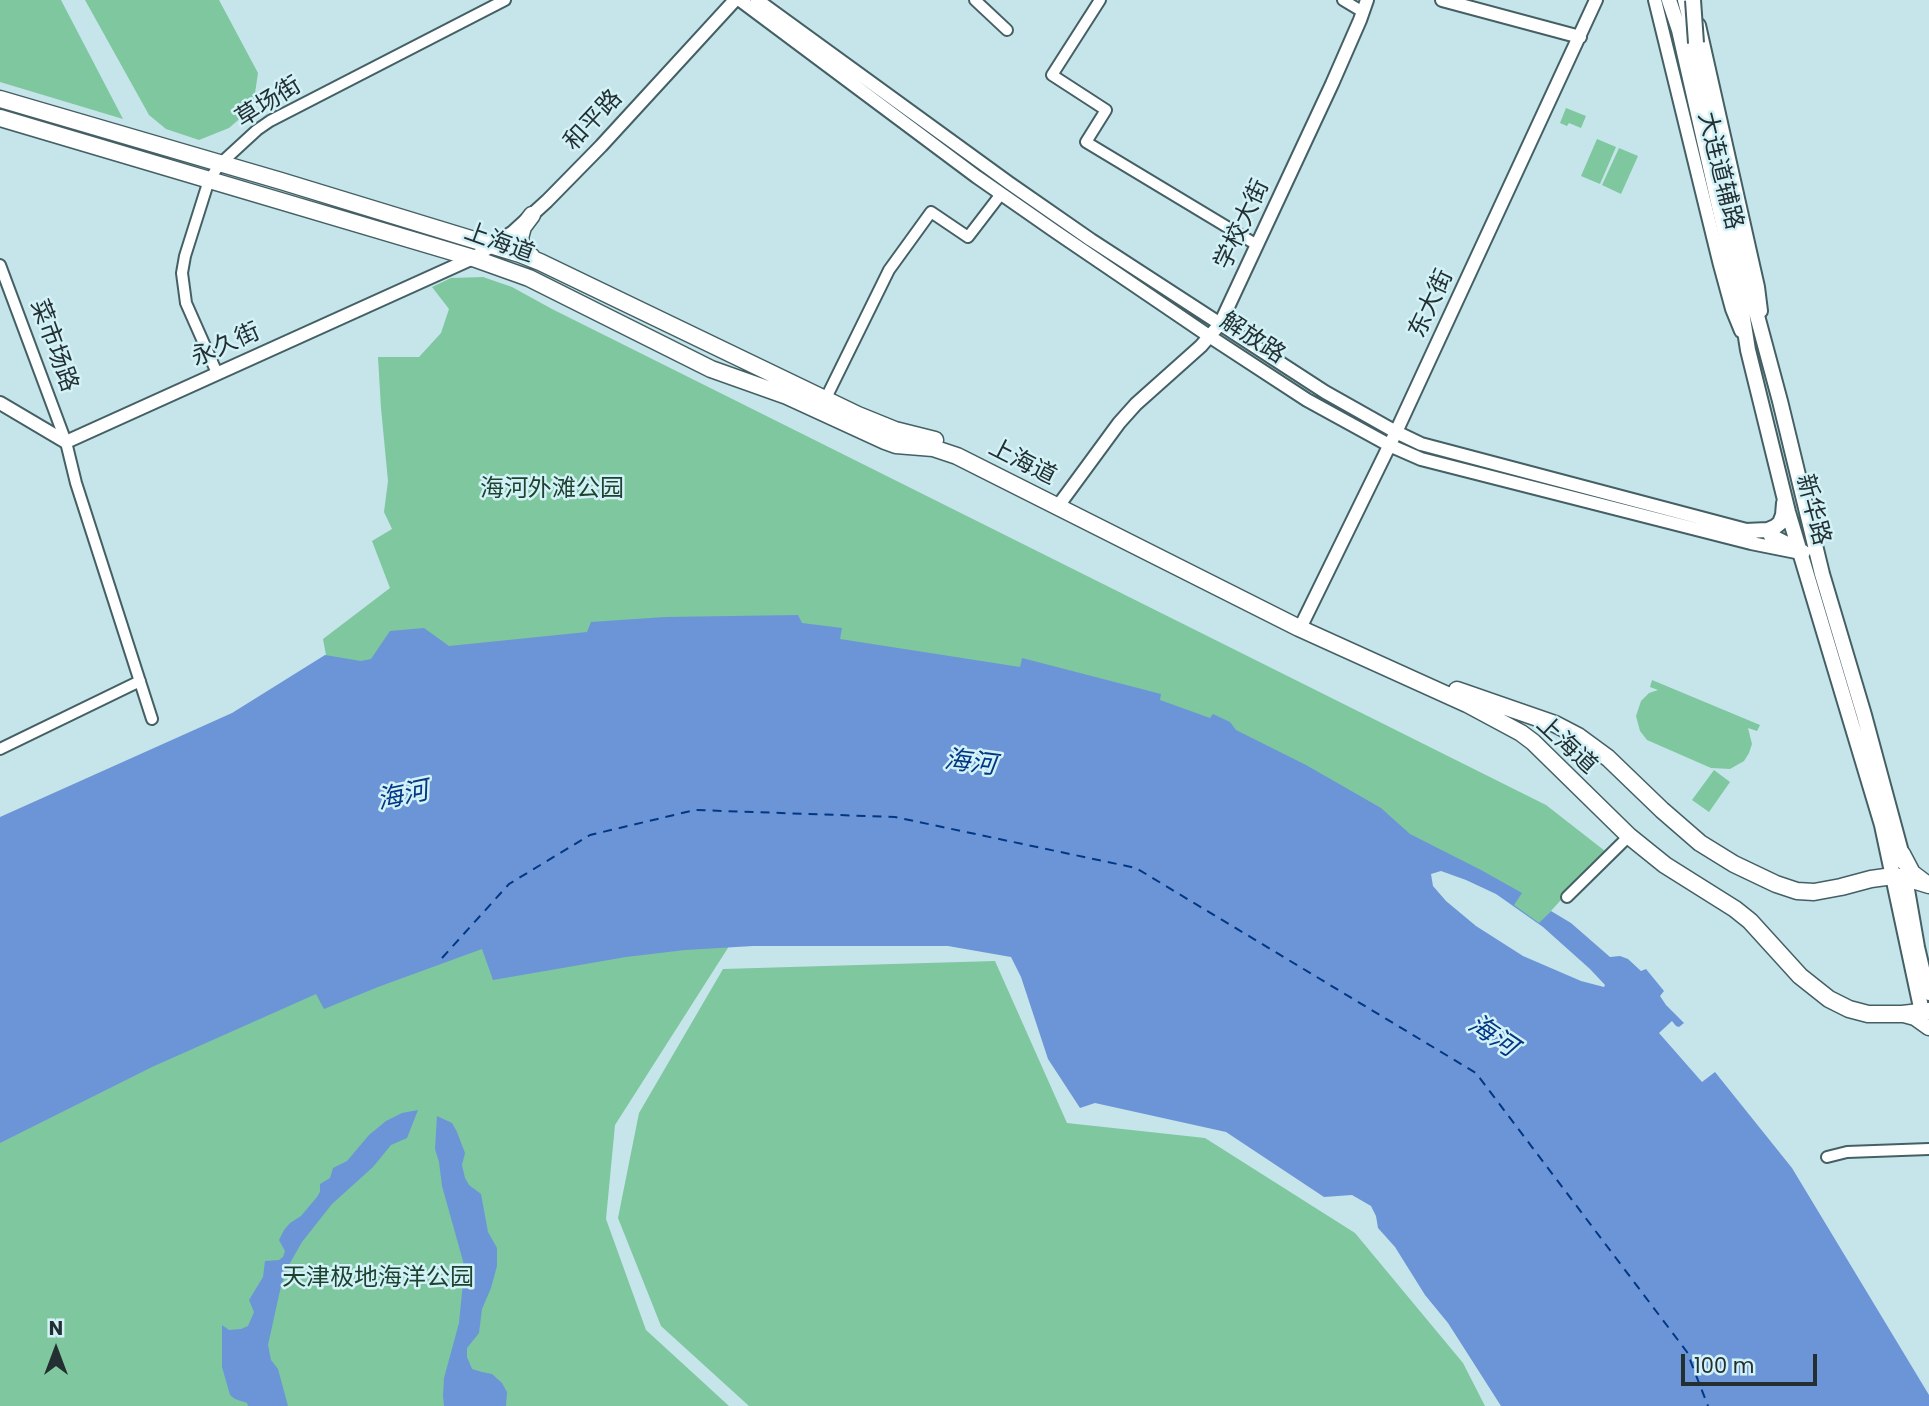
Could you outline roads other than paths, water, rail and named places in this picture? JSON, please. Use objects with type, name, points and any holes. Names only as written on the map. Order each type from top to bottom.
[{"type":"main road","name":"新华路","points":[[1669,0],[1679,30],[1746,298],[1766,346],[1807,508],[1803,545],[1822,574],[1864,715],[1896,854],[1927,1009]]},
{"type":"main road","name":"新华路","points":[[1685,0],[1696,43],[1746,298],[1748,349],[1783,492],[1803,545],[1808,579],[1896,854]]},
{"type":"main road","points":[[1693,0],[1696,43]]},
{"type":"main road","points":[[0,91],[67,120]]},
{"type":"main road","name":"上海道","points":[[0,99],[492,245],[540,262],[825,400],[881,425],[941,442],[979,460],[1302,624],[1429,678],[1555,724],[1599,750],[1693,838],[1717,855],[1776,884],[1797,891],[1814,892],[1871,879],[1900,877]]},
{"type":"main road","name":"上海道","points":[[0,118],[472,258],[529,278],[711,369],[787,396],[885,441],[933,448],[957,456],[1300,628],[1476,709],[1521,733],[1629,836],[1671,869],[1750,921],[1800,976],[1829,999],[1859,1012],[1879,1015],[1927,1009]]},
{"type":"main road","points":[[0,124],[61,137]]},
{"type":"main road","points":[[532,215],[521,231],[520,242],[526,253],[540,262]]},
{"type":"main road","points":[[1745,531],[1768,530],[1778,525],[1783,515],[1783,492]]},
{"type":"main road","points":[[1769,542],[1803,545]]},
{"type":"main road","points":[[1871,879],[1896,854],[1912,873],[1929,885]]},
{"type":"main road","points":[[1900,877],[1929,885]]},
{"type":"main road","points":[[1902,1014],[1915,1017],[1929,1027]]},
{"type":"street","name":"草场街","points":[[217,373],[186,303],[182,273],[209,180],[220,164],[270,121],[505,0]]},
{"type":"street","points":[[723,13],[729,0]]},
{"type":"street","name":"和平路","points":[[472,258],[513,232],[532,215],[738,0]]},
{"type":"street","name":"解放路","points":[[738,0],[1000,194],[1209,337],[1307,400],[1389,445],[1421,459],[1769,542]]},
{"type":"street","name":"解放路","points":[[757,0],[1009,183],[1325,392],[1396,432],[1421,443],[1745,531],[1769,542]]},
{"type":"street","points":[[975,0],[1007,30]]},
{"type":"street","points":[[1100,0],[1052,75],[1106,110],[1086,142],[1257,245]]},
{"type":"street","points":[[1343,0],[1358,9],[1365,5]]},
{"type":"street","points":[[1442,0],[1580,37]]},
{"type":"street","name":"东大街","points":[[1302,624],[1396,432],[1596,0]]},
{"type":"street","name":"大连道辅路","points":[[1655,0],[1720,265],[1732,309],[1748,349]]},
{"type":"street","name":"大连道辅路","points":[[1693,0],[1758,287],[1766,346]]},
{"type":"street","name":"学校大街","points":[[1061,502],[1119,423],[1136,404],[1201,346],[1220,324],[1332,84],[1365,5]]},
{"type":"street","points":[[825,400],[889,270],[931,212],[968,237],[1000,194]]},
{"type":"street","name":"永久街","points":[[66,442],[472,258]]},
{"type":"street","name":"菜市场路","points":[[0,265],[66,442],[76,483],[152,719]]},
{"type":"street","points":[[0,403],[66,442]]},
{"type":"street","points":[[1769,542],[1790,558],[1808,579]]},
{"type":"street","points":[[0,749],[140,681]]},
{"type":"street","points":[[1567,897],[1629,836]]},
{"type":"street","name":"新华路","points":[[1927,1009],[1929,1027]]},
{"type":"street","points":[[1827,1157],[1847,1152],[1929,1149]]},
{"type":"water","name":"海河","points":[[798,615],[802,623],[842,628],[840,639],[1020,667],[1022,658],[1161,694],[1160,700],[1210,718],[1213,714],[1230,722],[1236,730],[1306,765],[1381,808],[1410,834],[1522,893],[1514,905],[1539,923],[1551,911],[1571,923],[1610,957],[1620,956],[1628,959],[1641,971],[1646,969],[1664,991],[1660,996],[1666,1005],[1684,1023],[1679,1027],[1672,1021],[1659,1033],[1702,1082],[1715,1072],[1792,1168],[1929,1395],[1929,1406],[1501,1406],[1448,1323],[1425,1295],[1395,1247],[1378,1228],[1371,1206],[1352,1195],[1324,1197],[1226,1132],[1095,1103],[1080,1108],[1048,1059],[1021,977],[1011,957],[948,946],[753,946],[685,950],[626,957],[493,980],[482,949],[324,1009],[316,994],[152,1067],[0,1143],[0,817],[232,713],[325,655],[361,661],[371,659],[390,631],[424,628],[449,646],[587,632],[591,622],[665,617]]},
{"type":"water","points":[[418,1110],[407,1138],[391,1145],[373,1167],[332,1204],[302,1242],[290,1263],[281,1286],[268,1345],[288,1406],[248,1406],[247,1403],[235,1399],[230,1395],[222,1367],[222,1325],[229,1330],[248,1326],[254,1312],[249,1300],[263,1277],[265,1261],[283,1257],[285,1251],[279,1240],[284,1230],[301,1216],[317,1197],[320,1184],[330,1178],[333,1168],[347,1161],[369,1135],[386,1121],[402,1113]]},
{"type":"water","points":[[437,1116],[452,1123],[457,1132],[465,1153],[462,1165],[465,1178],[469,1185],[481,1194],[488,1232],[497,1248],[497,1266],[482,1309],[479,1333],[467,1348],[467,1357],[472,1369],[492,1374],[502,1383],[507,1392],[506,1406],[444,1406],[444,1378],[459,1323],[464,1272],[435,1149]]},
{"type":"park label","name":"海河外滩公园","points":[[552,490]]},
{"type":"park label","name":"天津极地海洋公园","points":[[378,1279]]}]
